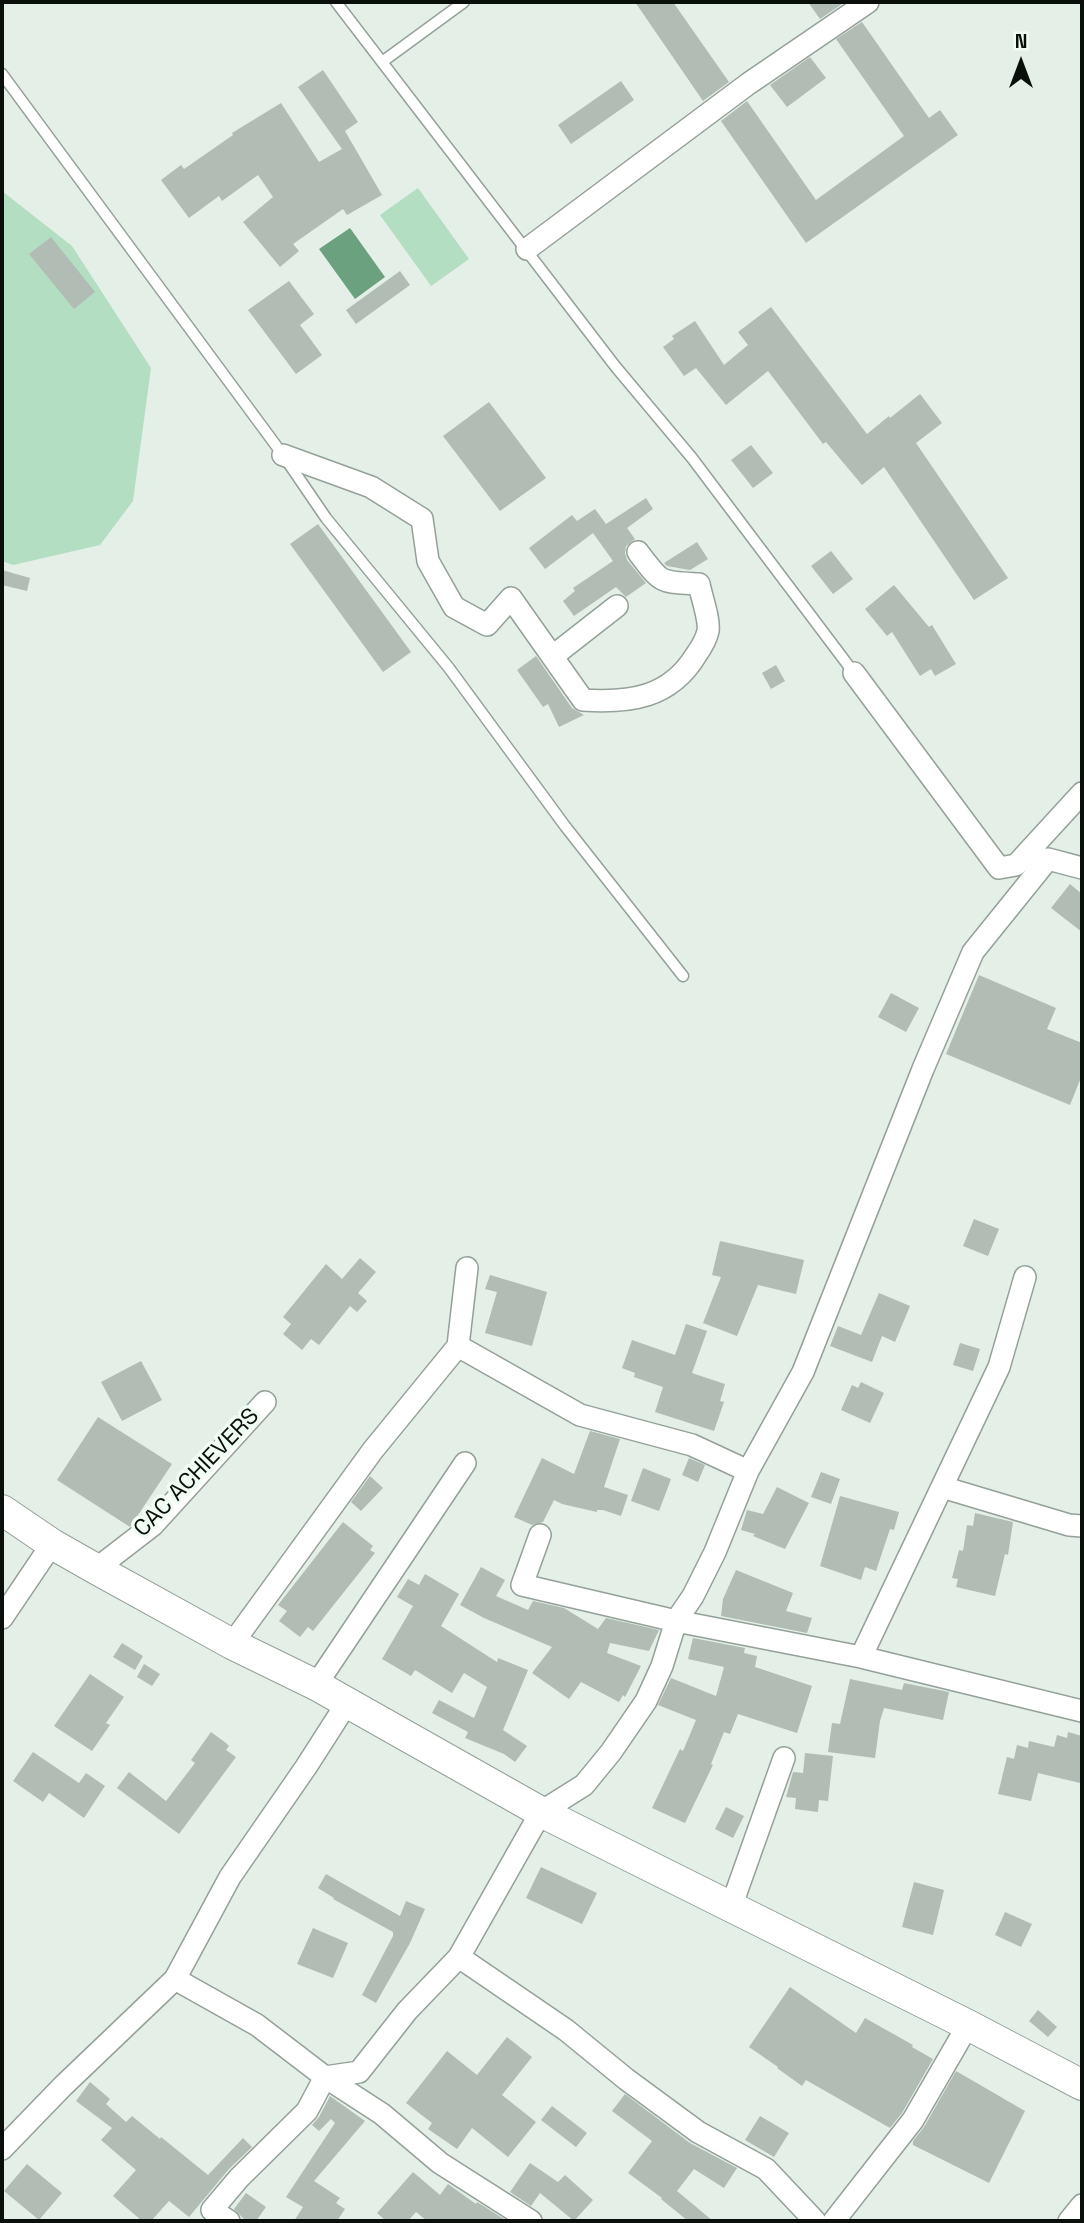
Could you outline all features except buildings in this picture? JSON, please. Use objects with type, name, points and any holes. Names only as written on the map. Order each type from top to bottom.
[{"type":"street","points":[[527,249],[748,84],[868,2]]},
{"type":"street","points":[[283,455],[371,487],[422,519],[428,561],[454,607],[487,625],[511,598],[583,701],[609,702],[640,697],[670,685],[690,666],[709,628],[699,584],[667,582],[658,578],[638,552]]},
{"type":"street","points":[[553,656],[618,606]]},
{"type":"street","points":[[854,673],[999,868],[1016,864],[1082,793]]},
{"type":"street","points":[[326,2077],[359,2072],[407,2011],[459,1957],[541,1812],[584,1785],[611,1752],[646,1701],[662,1666],[676,1621],[693,1596],[715,1552],[748,1471],[803,1372],[923,1069],[973,952],[1048,859],[1082,868]]},
{"type":"street","points":[[232,1644],[373,1450],[458,1346],[467,1268]]},
{"type":"street","points":[[861,1657],[999,1367],[1025,1277]]},
{"type":"street","points":[[458,1346],[580,1415],[692,1446],[748,1471]]},
{"type":"street","name":"CAC ACHIEVERS","points":[[96,1569],[153,1525],[265,1402]]},
{"type":"street","points":[[316,1685],[465,1463]]},
{"type":"street","points":[[942,1487],[1082,1526]]},
{"type":"street","points":[[2,1510],[52,1544],[96,1569],[232,1644],[316,1685],[541,1812],[968,2025],[1082,2085]]},
{"type":"street","points":[[540,1535],[522,1585],[676,1621],[861,1657],[1082,1711]]},
{"type":"street","points":[[2,1618],[52,1544]]},
{"type":"street","points":[[2,2149],[63,2086],[175,1979],[230,1877],[347,1703]]},
{"type":"street","points":[[731,1907],[783,1758]]},
{"type":"street","points":[[459,1957],[566,2030],[698,2132],[766,2169],[812,2218],[836,2219],[913,2120],[968,2025]]},
{"type":"street","points":[[175,1979],[257,2025],[326,2077],[382,2114],[440,2163],[531,2221]]},
{"type":"street","points":[[213,2217],[239,2178],[307,2111],[326,2077]]},
{"type":"street","points":[[1069,2221],[1082,2205]]},
{"type":"lane","points":[[336,2],[615,366],[692,458],[854,673]]},
{"type":"lane","points":[[382,62],[464,2]]},
{"type":"lane","points":[[2,74],[283,455],[326,518],[449,668],[565,826],[683,976]]},
{"type":"shaded area","points":[[418,188],[469,259],[431,286],[380,215]]},
{"type":"shaded area","points":[[2,191],[72,246],[151,368],[133,501],[100,545],[13,565],[2,561]]},
{"type":"shaded area","points":[[350,228],[385,277],[355,299],[319,249]]}]
